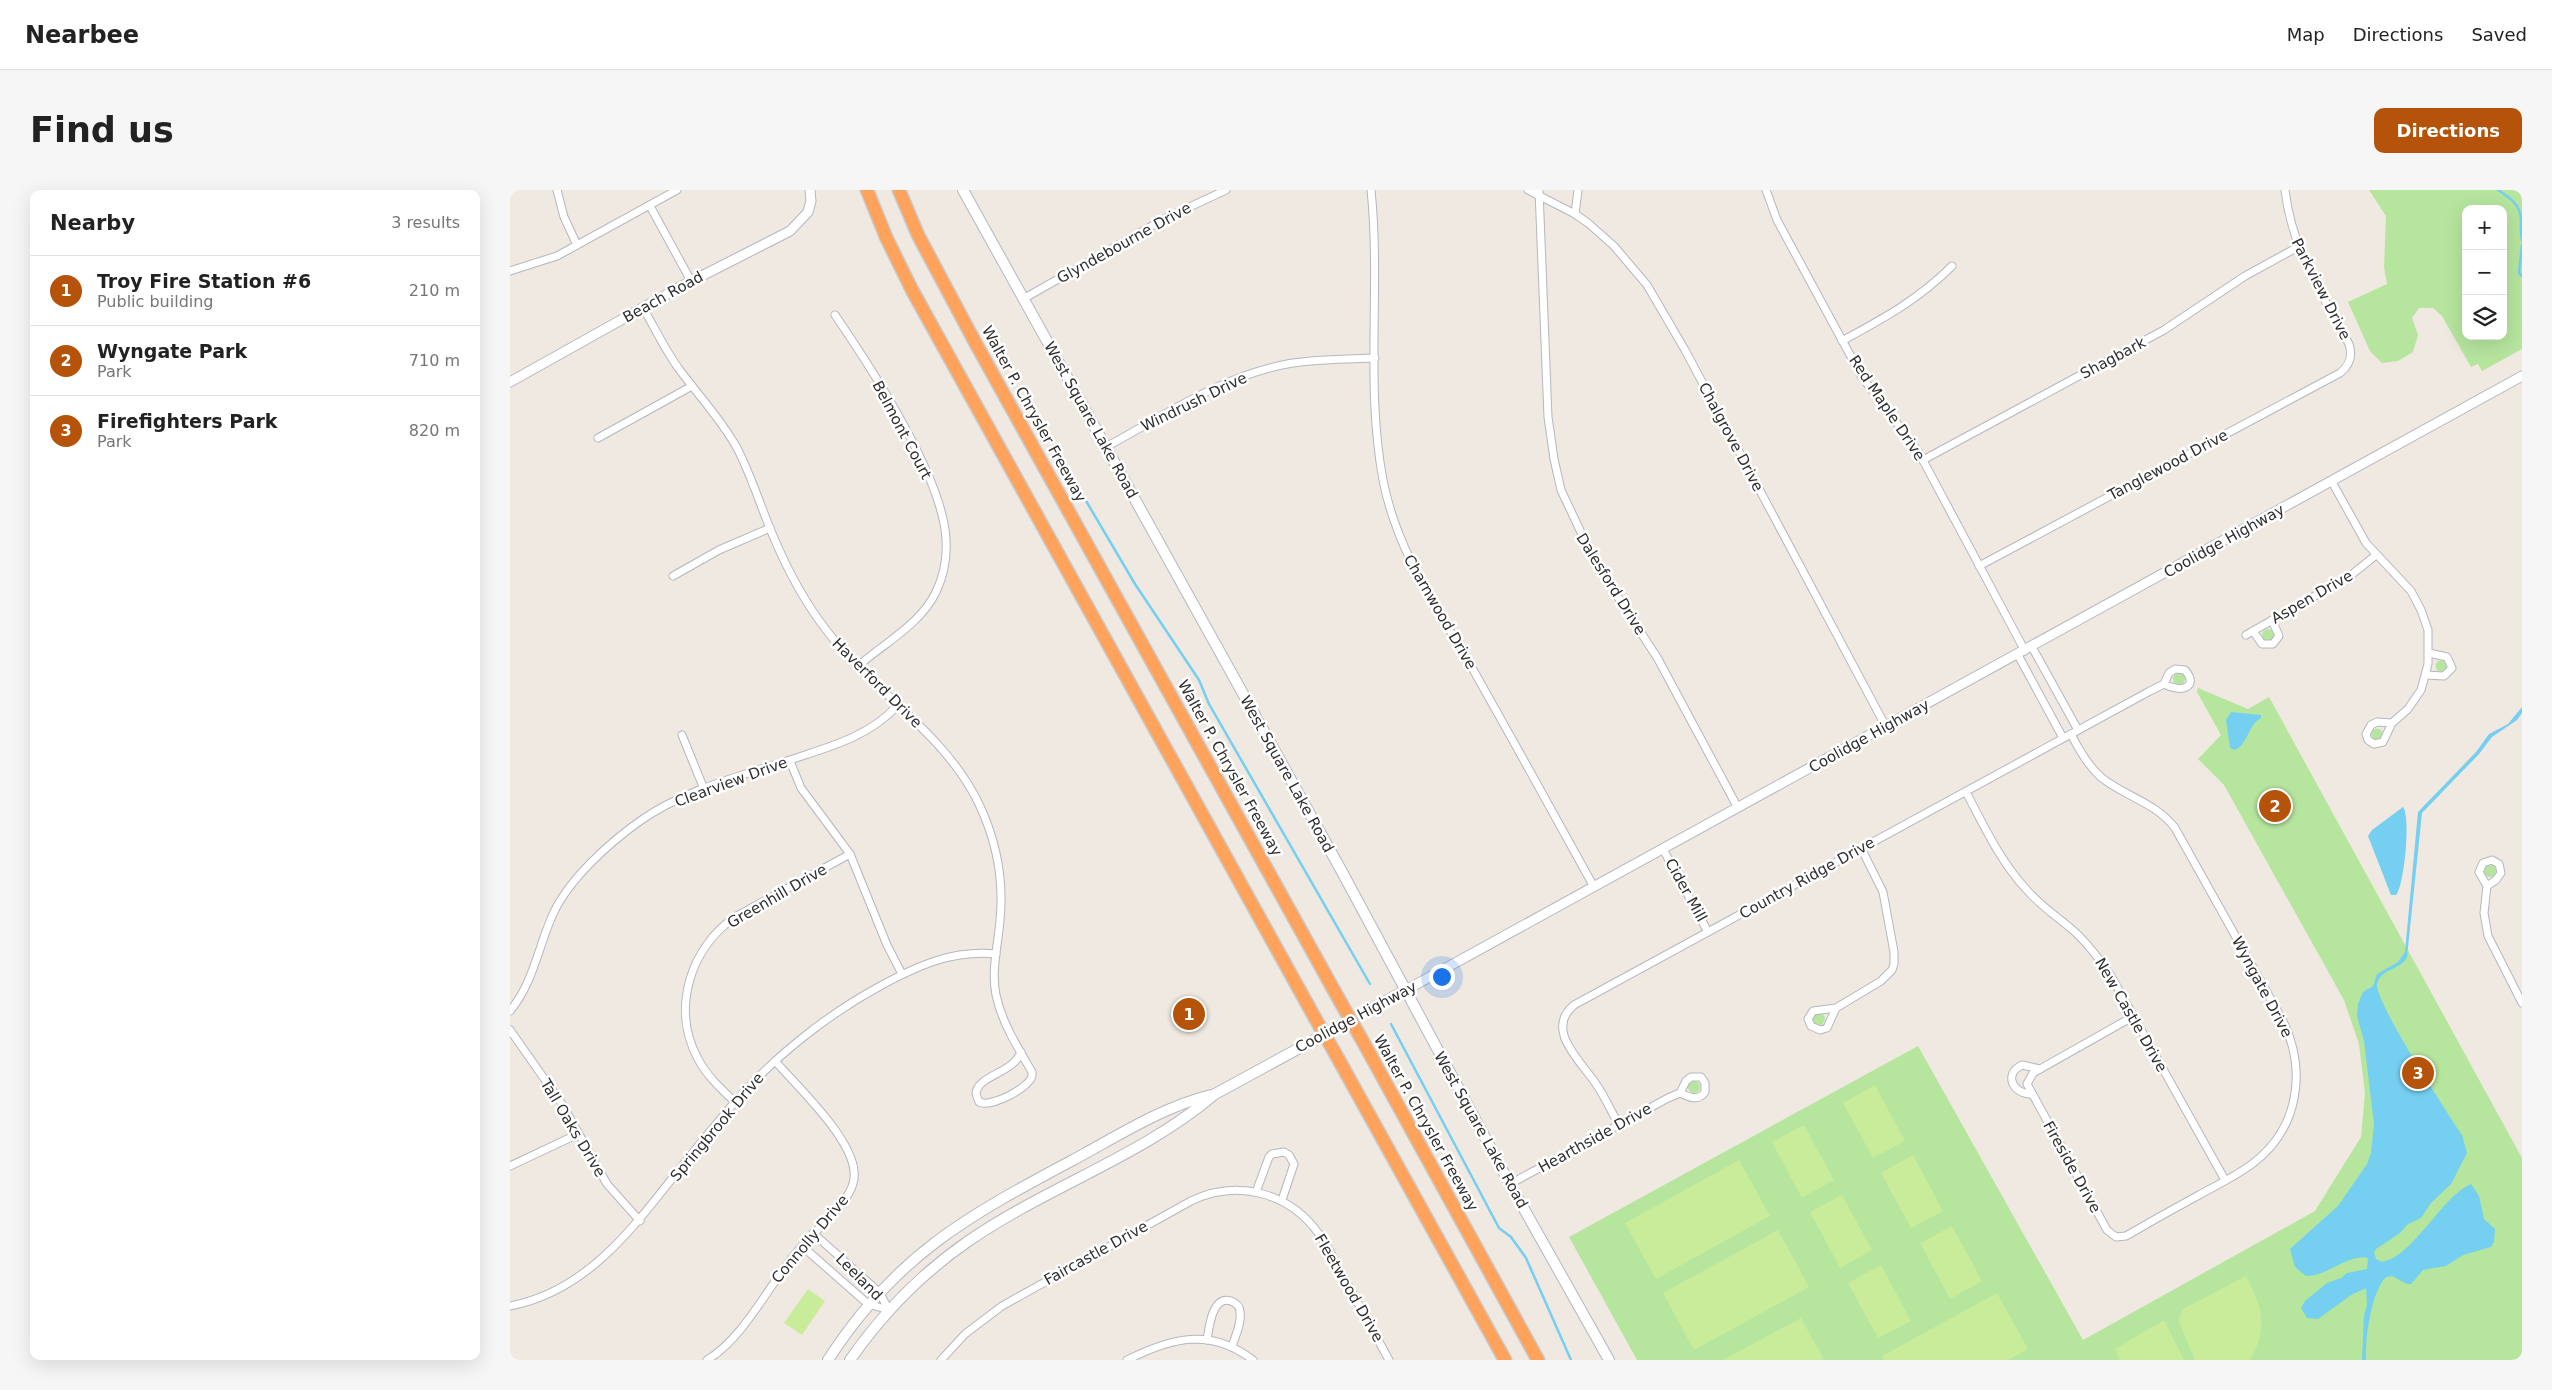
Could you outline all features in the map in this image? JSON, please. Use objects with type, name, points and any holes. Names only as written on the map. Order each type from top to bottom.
[{"type":"highway","points":[[867,190],[886,237],[912,290],[1505,1360]]},
{"type":"highway","name":"Walter P. Chrysler Freeway","points":[[899,190],[918,235],[976,344],[1538,1360]]},
{"type":"main road","name":"West Square Lake Road","points":[[964,190],[1406,990],[1510,1184],[1609,1360]]},
{"type":"main road","name":"Coolidge Highway","points":[[850,1360],[889,1310],[927,1273],[968,1241],[1141,1145],[1198,1108],[1215,1094],[1406,990]]},
{"type":"main road","name":"Coolidge Highway","points":[[828,1360],[868,1304],[927,1247],[978,1212],[1131,1128],[1192,1100],[1215,1094]]},
{"type":"street","points":[[557,190],[564,217],[577,245]]},
{"type":"street","points":[[510,272],[545,261],[677,190]]},
{"type":"street","name":"Beach Road","points":[[510,382],[691,281],[790,231],[805,217],[810,206],[810,190]]},
{"type":"street","name":"Glyndebourne Drive","points":[[1024,299],[1166,218],[1226,190]]},
{"type":"street","name":"Charnwood Drive","points":[[1371,190],[1375,262],[1376,430],[1380,464],[1389,506],[1400,542],[1418,580],[1473,671],[1594,887]]},
{"type":"street","name":"Chalgrove Drive","points":[[1528,190],[1575,214],[1619,251],[1655,298],[1886,727]]},
{"type":"street","points":[[1575,214],[1578,190]]},
{"type":"street","name":"Red Maple Drive","points":[[1766,190],[1777,220],[1842,341],[1869,388],[1903,428],[1922,460],[2025,651]]},
{"type":"street","name":"Parkview Drive","points":[[2285,190],[2289,217],[2298,247],[2349,344],[2351,358]]},
{"type":"street","name":"Dalesford Drive","points":[[1539,194],[1548,417],[1561,490],[1586,547],[1658,659],[1738,808]]},
{"type":"street","points":[[650,206],[691,281]]},
{"type":"street","name":"Shagbark","points":[[1922,460],[2164,330],[2235,282],[2298,247]]},
{"type":"street","points":[[1842,341],[1908,304],[1930,288],[1952,266]]},
{"type":"street","name":"Haverford Drive","points":[[643,308],[666,350],[714,413],[737,448],[781,555],[808,604],[826,630],[858,667],[897,706],[931,736],[957,766],[984,815],[994,845],[1001,885],[1001,916],[995,981],[999,1006],[1032,1072],[1030,1081],[993,1103],[986,1105],[979,1102],[976,1094],[980,1084],[1013,1065],[1021,1052]]},
{"type":"street","name":"Belmont Court","points":[[835,315],[916,451],[938,503],[946,538],[942,574],[936,592],[925,610],[909,626],[858,667]]},
{"type":"street","name":"Windrush Drive","points":[[1106,448],[1191,401],[1253,373],[1298,362],[1375,358]]},
{"type":"street","name":"Tanglewood Drive","points":[[1979,566],[2340,372],[2347,366],[2351,358]]},
{"type":"street","name":"Coolidge Highway","points":[[1406,990],[2522,376]]},
{"type":"street","points":[[598,438],[692,386]]},
{"type":"street","points":[[2332,482],[2360,534],[2376,555],[2407,586],[2417,601],[2425,620],[2429,653],[2426,674],[2415,700],[2392,724]]},
{"type":"street","points":[[673,576],[719,550],[770,528]]},
{"type":"street","name":"Aspen Drive","points":[[2246,635],[2350,576],[2376,555]]},
{"type":"street","points":[[2253,631],[2262,644],[2273,644],[2279,636],[2272,620]]},
{"type":"street","points":[[2025,651],[2063,738]]},
{"type":"street","name":"Wyngate Drive","points":[[2025,651],[2074,732],[2086,762],[2100,777],[2153,806],[2174,828],[2292,1042],[2297,1081],[2295,1097],[2287,1122],[2275,1142],[2263,1155],[2225,1180],[2126,1236],[2116,1237]]},
{"type":"street","points":[[2426,674],[2444,676],[2452,668],[2447,657],[2429,653]]},
{"type":"street","name":"Country Ridge Drive","points":[[1619,1125],[1598,1086],[1565,1041],[1562,1028],[1564,1016],[1574,1005],[2164,684]]},
{"type":"street","name":"Clearview Drive","points":[[510,1010],[528,983],[558,905],[579,875],[640,821],[666,805],[704,790],[853,738],[878,724],[897,706]]},
{"type":"street","points":[[682,735],[704,790]]},
{"type":"street","points":[[790,761],[801,788],[850,854],[902,974]]},
{"type":"street","name":"New Castle Drive","points":[[1966,792],[2008,867],[2040,904],[2074,931],[2096,954],[2134,1016],[2225,1180]]},
{"type":"street","points":[[1836,1008],[1881,981],[1892,970],[1894,964],[1893,945],[1883,892],[1861,848]]},
{"type":"street","name":"Cider Mill","points":[[1663,849],[1708,932]]},
{"type":"street","name":"Greenhill Drive","points":[[735,1102],[704,1070],[692,1044],[685,1006],[687,988],[694,968],[708,943],[728,922],[850,854]]},
{"type":"street","points":[[2487,886],[2484,913],[2488,936],[2522,1003]]},
{"type":"street","name":"Springbrook Drive","points":[[510,1306],[538,1298],[575,1278],[611,1251],[640,1222],[735,1102],[775,1061],[845,1007],[902,974],[944,957],[972,953],[996,954]]},
{"type":"street","points":[[2040,1069],[2022,1065],[2016,1069],[2012,1075],[2012,1083],[2015,1090],[2022,1094],[2031,1094],[2028,1087],[2028,1078],[2040,1069],[2134,1016]]},
{"type":"street","name":"Tall Oaks Drive","points":[[510,1030],[562,1104],[607,1184],[640,1222]]},
{"type":"street","name":"Connolly Drive","points":[[707,1360],[728,1344],[802,1246],[849,1192],[854,1182],[853,1165],[841,1140],[827,1120],[775,1061]]},
{"type":"street","name":"Hearthside Drive","points":[[1510,1184],[1680,1093]]},
{"type":"street","name":"Fireside Drive","points":[[2031,1094],[2107,1230],[2116,1237]]},
{"type":"street","points":[[510,1166],[578,1134]]},
{"type":"street","points":[[1256,1192],[1269,1157],[1272,1154],[1284,1152],[1289,1155],[1294,1164],[1282,1200]]},
{"type":"street","name":"Faircastle Drive","points":[[941,1360],[965,1334],[1002,1306],[1191,1201],[1220,1191],[1256,1192],[1270,1195]]},
{"type":"street","name":"Fleetwood Drive","points":[[1270,1195],[1282,1200],[1305,1218],[1319,1234],[1389,1360]]},
{"type":"street","name":"Leeland","points":[[813,1233],[879,1292],[889,1310]]},
{"type":"street","name":"Leeland","points":[[802,1246],[868,1304],[889,1310]]},
{"type":"street","points":[[1207,1340],[1215,1307],[1222,1301],[1230,1301],[1237,1306],[1241,1314],[1232,1347]]},
{"type":"street","points":[[1127,1360],[1170,1342],[1190,1338],[1207,1340],[1232,1347],[1253,1360]]},
{"type":"green space","points":[[2369,190],[2522,190],[2522,349],[2482,371],[2478,364],[2471,367],[2442,316],[2433,308],[2419,308],[2412,318],[2418,335],[2413,352],[2398,361],[2382,363],[2370,351],[2348,302],[2387,284],[2384,267],[2386,216]]},
{"type":"green space","points":[[2268,629],[2274,635],[2268,641],[2262,635]]},
{"type":"green space","points":[[2441,660],[2447,666],[2441,672],[2435,666]]},
{"type":"green space","points":[[2179,673],[2185,679],[2179,685],[2173,679]]},
{"type":"green space","points":[[2198,688],[2248,709],[2269,697],[2522,1158],[2522,1360],[1637,1360],[1569,1237],[1918,1046],[2083,1340],[2315,1211],[2361,1137],[2365,1093],[2359,1044],[2344,1000],[2224,785],[2198,759],[2221,735],[2197,692]]},
{"type":"green space","points":[[2377,728],[2383,734],[2377,740],[2371,734]]},
{"type":"green space","points":[[2490,865],[2496,871],[2490,877],[2484,871]]},
{"type":"green space","points":[[1819,1013],[1825,1019],[1819,1025],[1813,1019]]},
{"type":"green space","points":[[1692,1081],[1696,1081],[1700,1087],[1696,1093],[1692,1093],[1688,1089],[1688,1085]]},
{"type":"green space","points":[[1875,1085],[1905,1141],[1873,1158],[1843,1103]]},
{"type":"green space","points":[[1804,1125],[1834,1180],[1802,1198],[1772,1142]]},
{"type":"green space","points":[[1913,1155],[1943,1211],[1911,1228],[1881,1173]]},
{"type":"green space","points":[[1739,1160],[1770,1216],[1656,1279],[1625,1223]]},
{"type":"green space","points":[[1842,1195],[1872,1250],[1840,1268],[1810,1212]]},
{"type":"green space","points":[[1952,1226],[1982,1281],[1950,1299],[1920,1243]]},
{"type":"green space","points":[[1778,1230],[1809,1287],[1694,1350],[1663,1293]]},
{"type":"green space","points":[[1881,1265],[1911,1321],[1878,1338],[1848,1283]]},
{"type":"green space","points":[[2246,1276],[2256,1298],[2261,1318],[2260,1338],[2250,1360],[2195,1360],[2178,1320],[2183,1309]]},
{"type":"green space","points":[[808,1289],[825,1301],[802,1335],[784,1323]]},
{"type":"green space","points":[[1997,1293],[2028,1349],[2008,1360],[1884,1360],[1882,1356]]},
{"type":"green space","points":[[1801,1318],[1823,1358],[1820,1360],[1723,1360]]},
{"type":"green space","points":[[2164,1320],[2184,1360],[2120,1360],[2115,1349]]},
{"type":"water","points":[[2522,707],[2522,713],[2517,720],[2492,737],[2479,754],[2422,813],[2407,957],[2383,975],[2377,984],[2379,995],[2387,1012],[2413,1058],[2462,1135],[2467,1153],[2451,1184],[2431,1203],[2421,1218],[2408,1224],[2400,1233],[2376,1249],[2374,1252],[2376,1259],[2382,1262],[2394,1257],[2405,1249],[2449,1201],[2471,1184],[2479,1196],[2484,1219],[2495,1229],[2494,1242],[2491,1247],[2463,1255],[2446,1266],[2423,1270],[2411,1284],[2407,1284],[2392,1276],[2386,1277],[2376,1293],[2368,1328],[2366,1360],[2362,1360],[2364,1316],[2367,1305],[2366,1288],[2351,1295],[2318,1319],[2307,1318],[2301,1308],[2305,1301],[2327,1283],[2341,1278],[2347,1273],[2367,1269],[2368,1258],[2354,1259],[2322,1273],[2306,1276],[2295,1267],[2290,1249],[2338,1206],[2367,1164],[2371,1153],[2374,1124],[2364,1041],[2357,1016],[2358,1004],[2363,992],[2373,986],[2377,974],[2398,962],[2405,952],[2418,812],[2476,752],[2489,734],[2508,724]]},
{"type":"water","points":[[2231,712],[2261,715],[2261,718],[2253,725],[2243,743],[2235,750],[2230,748],[2226,720]]},
{"type":"water","points":[[2403,807],[2406,824],[2404,866],[2399,889],[2396,895],[2391,895],[2368,836],[2372,830]]},
{"type":"waterway","points":[[2498,190],[2510,199],[2519,210],[2522,240]]},
{"type":"waterway","points":[[2522,245],[2519,273],[2522,276]]},
{"type":"waterway","points":[[1069,472],[1135,584],[1199,680],[1209,704],[1370,984]]},
{"type":"waterway","points":[[1391,1024],[1499,1228],[1511,1237],[1526,1258],[1571,1360]]},
{"type":"place","name":"Wyngate Park","points":[[2275,806]]},
{"type":"place","name":"Troy Fire Station #6","points":[[1189,1014]]},
{"type":"place","name":"Firefighters Park","points":[[2418,1073]]}]
